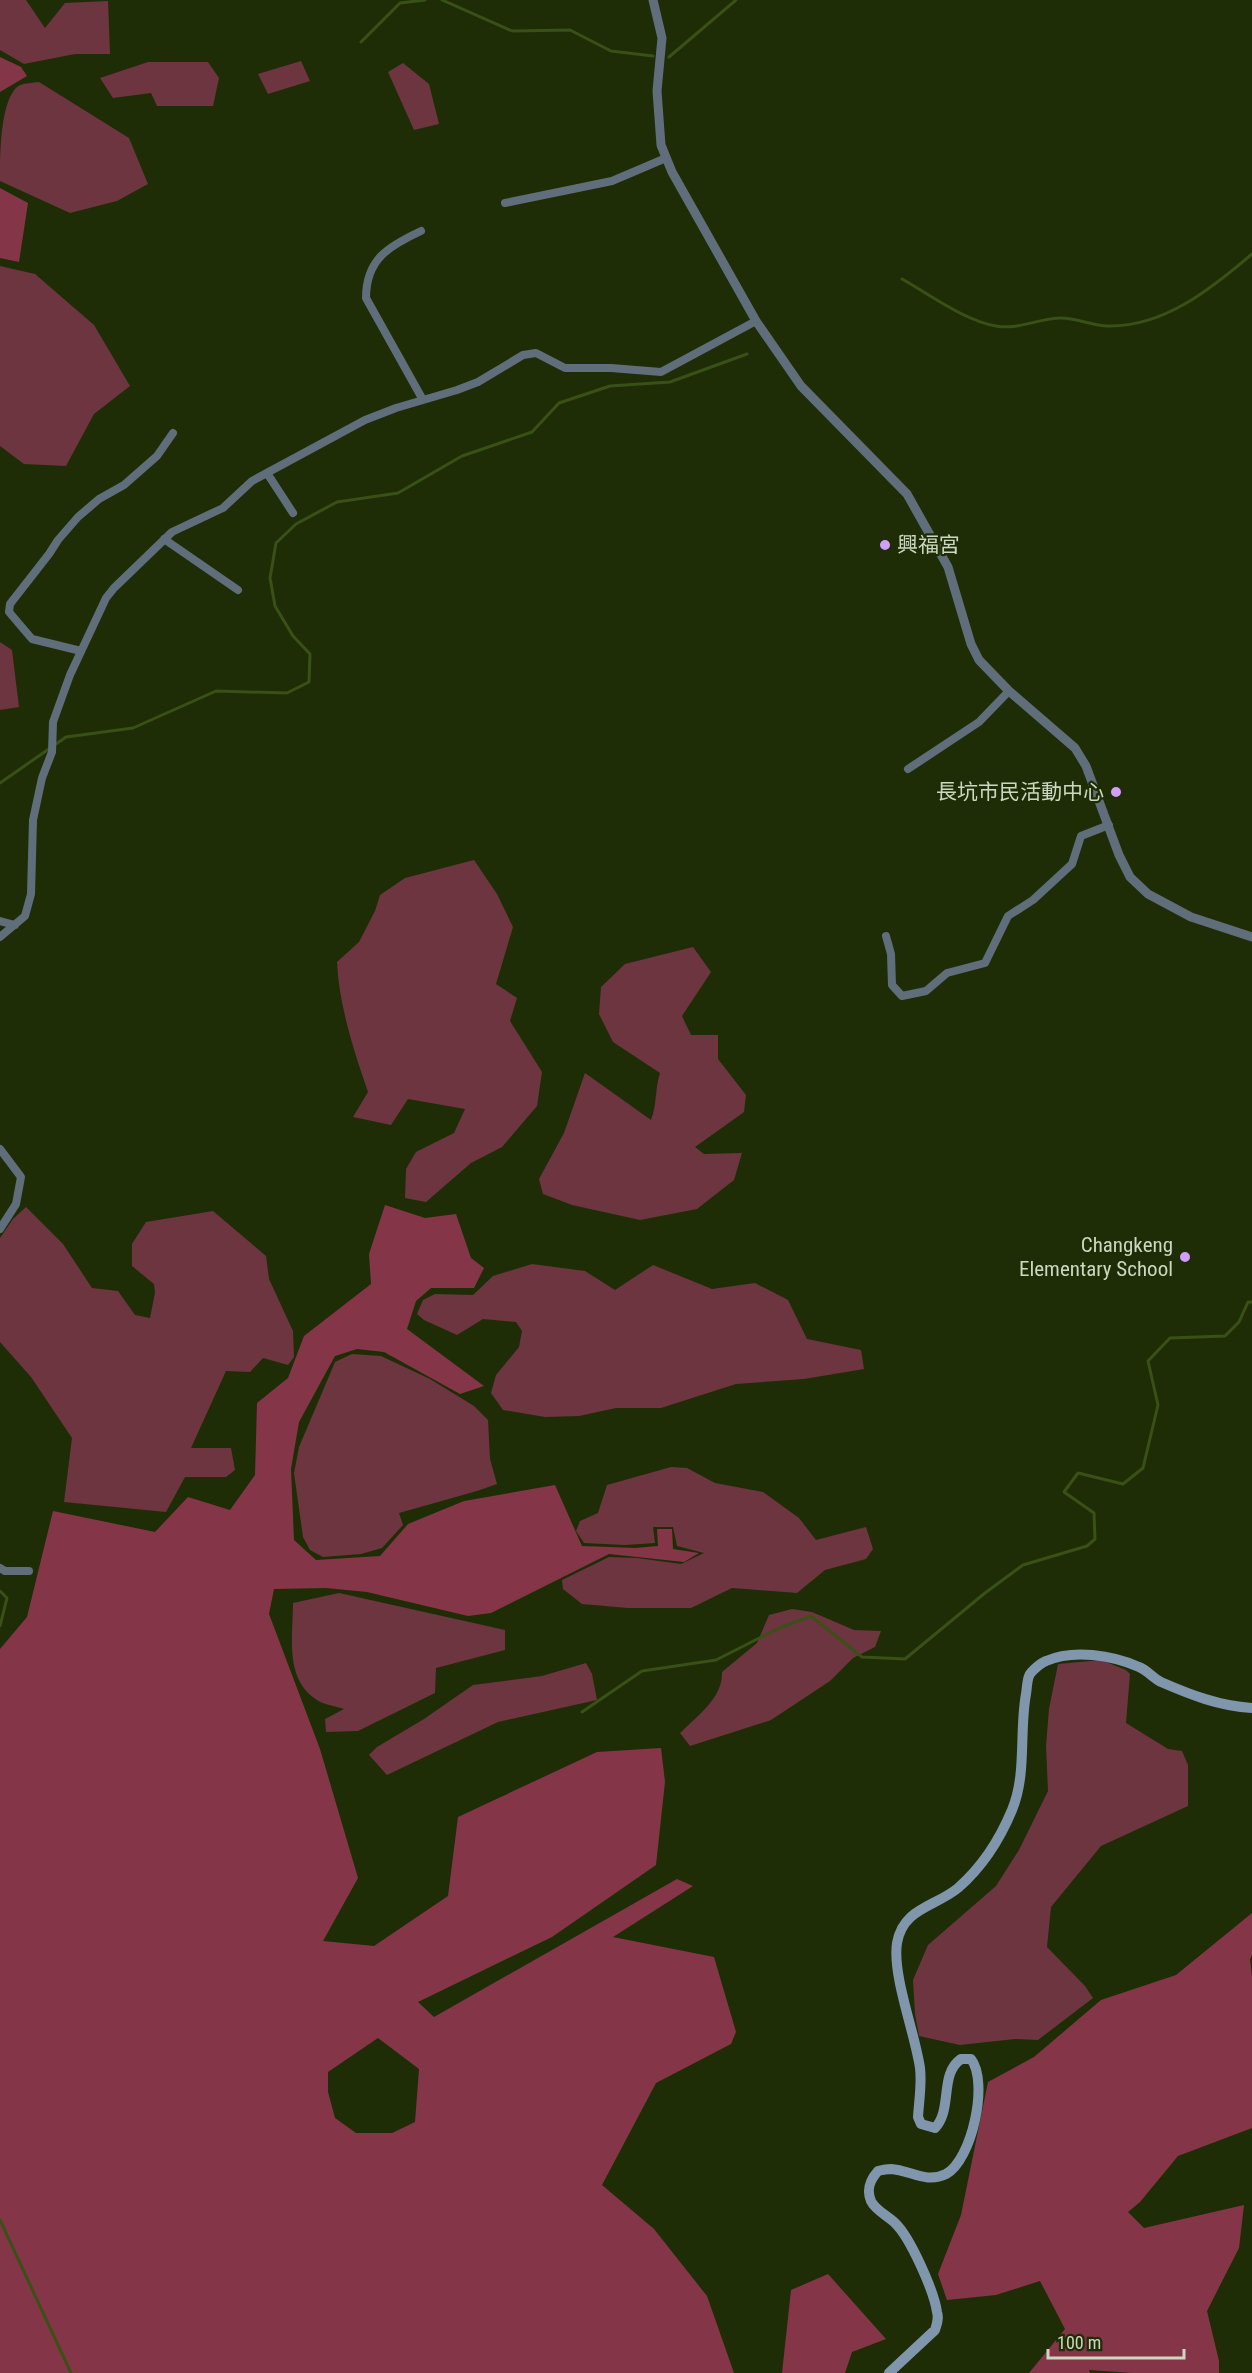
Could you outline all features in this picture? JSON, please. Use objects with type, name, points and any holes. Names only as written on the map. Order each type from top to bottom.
[{"type":"main road","points":[[889,2373],[935,2330],[937,2311],[916,2254],[896,2223],[872,2203],[869,2181],[878,2171],[893,2169],[912,2176],[930,2178],[946,2174],[955,2166],[967,2144],[975,2120],[978,2099],[976,2065],[971,2059],[961,2059],[951,2071],[941,2121],[935,2128],[921,2124],[918,2117],[920,2069],[900,1978],[896,1946],[900,1927],[911,1916],[956,1889],[972,1874],[998,1841],[1013,1808],[1021,1773],[1023,1710],[1029,1675],[1044,1661],[1074,1654],[1108,1657],[1140,1667],[1158,1680],[1207,1701],[1227,1706],[1252,1708]]},
{"type":"street","points":[[652,0],[662,38],[657,91],[661,145],[672,172],[756,321],[801,386],[908,494],[948,567],[971,644],[979,660],[1009,691],[1074,748],[1086,766],[1119,855],[1130,877],[1148,894],[1191,917],[1252,938]]},
{"type":"street","points":[[505,203],[612,181],[666,158]]},
{"type":"street","points":[[421,231],[393,244],[378,260],[366,280],[366,298],[423,400]]},
{"type":"street","points":[[0,937],[25,916],[31,894],[33,820],[42,778],[52,752],[53,722],[69,675],[106,598],[172,531],[224,508],[241,490],[267,473],[364,420],[478,382],[506,363],[523,355],[536,352],[565,368],[611,368],[660,372],[756,321]]},
{"type":"street","points":[[81,651],[32,639],[4,612],[78,517],[99,499],[124,485],[157,456],[173,433]]},
{"type":"street","points":[[267,473],[293,513]]},
{"type":"street","points":[[164,539],[238,590]]},
{"type":"street","points":[[908,770],[979,722],[1009,691]]},
{"type":"street","points":[[886,936],[891,954],[892,985],[902,996],[926,991],[947,973],[985,963],[1008,916],[1033,900],[1072,864],[1081,836],[1109,825]]},
{"type":"street","points":[[0,921],[15,925]]},
{"type":"street","points":[[0,1149],[21,1177],[16,1204],[0,1229]]},
{"type":"street","points":[[0,1568],[5,1571],[29,1571]]},
{"type":"shaded area","points":[[0,0],[26,0],[45,28],[65,3],[108,1],[110,54],[75,54],[24,64],[0,50]]},
{"type":"shaded area","points":[[0,57],[21,67],[27,76],[0,92]]},
{"type":"shaded area","points":[[301,61],[310,81],[268,94],[258,74]]},
{"type":"shaded area","points":[[148,62],[208,62],[219,78],[213,106],[157,106],[151,93],[113,98],[100,78]]},
{"type":"shaded area","points":[[403,63],[429,84],[439,124],[414,130],[388,72]]},
{"type":"shaded area","points":[[39,82],[129,138],[148,184],[117,201],[70,213],[0,181],[2,128],[8,101],[13,91],[20,85]]},
{"type":"shaded area","points":[[0,188],[28,203],[19,262],[0,258]]},
{"type":"shaded area","points":[[0,266],[35,274],[94,325],[130,386],[94,414],[66,466],[24,464],[0,446]]},
{"type":"shaded area","points":[[0,642],[12,650],[19,707],[0,710]]},
{"type":"shaded area","points":[[474,860],[497,894],[513,927],[496,984],[517,998],[510,1021],[542,1072],[537,1106],[502,1147],[471,1163],[426,1202],[405,1198],[406,1169],[416,1152],[454,1133],[465,1109],[408,1099],[391,1125],[353,1117],[368,1092],[344,1012],[337,962],[359,942],[375,911],[380,895],[405,878]]},
{"type":"shaded area","points":[[693,947],[711,972],[682,1016],[691,1035],[718,1035],[718,1059],[746,1095],[744,1112],[695,1147],[704,1154],[742,1153],[734,1180],[697,1209],[640,1220],[572,1205],[543,1194],[539,1179],[564,1133],[585,1073],[651,1120],[653,1114],[660,1073],[613,1042],[599,1014],[601,987],[625,964]]},
{"type":"shaded area","points":[[385,1205],[425,1218],[456,1214],[471,1258],[484,1268],[474,1288],[431,1288],[416,1301],[407,1329],[484,1386],[460,1394],[384,1352],[357,1349],[335,1356],[299,1422],[291,1469],[294,1540],[316,1560],[380,1556],[408,1524],[464,1501],[555,1485],[582,1546],[635,1548],[658,1546],[657,1529],[672,1529],[673,1549],[699,1553],[684,1562],[609,1554],[491,1613],[468,1616],[367,1592],[326,1588],[274,1589],[269,1614],[320,1749],[358,1878],[323,1941],[374,1946],[448,1896],[458,1817],[597,1752],[661,1748],[665,1782],[656,1865],[552,1937],[418,2002],[434,2017],[677,1879],[693,1886],[613,1937],[714,1957],[736,2032],[731,2044],[656,2083],[602,2185],[654,2229],[707,2296],[734,2373],[0,2373],[0,1649],[27,1617],[53,1511],[155,1532],[188,1497],[230,1510],[255,1475],[257,1403],[288,1378],[304,1336],[371,1284],[369,1254]],"holes":[[[378,2038],[419,2069],[415,2122],[392,2133],[356,2133],[335,2118],[328,2092],[328,2072]]]},
{"type":"shaded area","points":[[26,1207],[63,1244],[92,1288],[118,1291],[135,1315],[150,1318],[155,1293],[154,1284],[132,1266],[132,1244],[146,1222],[213,1211],[266,1256],[269,1279],[293,1331],[294,1357],[288,1365],[263,1358],[250,1372],[226,1371],[191,1448],[231,1448],[235,1470],[226,1477],[185,1477],[166,1512],[64,1502],[72,1438],[31,1377],[0,1342],[0,1238],[13,1219]]},
{"type":"shaded area","points":[[532,1264],[585,1271],[615,1290],[653,1265],[712,1289],[755,1283],[788,1300],[807,1339],[861,1350],[864,1369],[804,1379],[736,1384],[661,1408],[616,1408],[579,1416],[545,1417],[503,1410],[491,1393],[496,1375],[519,1347],[522,1331],[516,1322],[483,1319],[457,1335],[424,1320],[417,1314],[423,1300],[435,1294],[473,1295],[493,1276]]},
{"type":"shaded area","points":[[352,1354],[381,1356],[430,1379],[474,1406],[488,1420],[490,1459],[497,1484],[399,1513],[403,1525],[382,1548],[361,1554],[323,1557],[310,1550],[303,1537],[294,1473],[299,1447],[335,1362]]},
{"type":"shaded area","points":[[671,1467],[687,1468],[715,1483],[763,1492],[799,1518],[816,1540],[866,1527],[873,1549],[866,1559],[825,1570],[797,1593],[732,1588],[691,1608],[628,1608],[582,1604],[563,1589],[562,1580],[609,1557],[681,1564],[704,1553],[677,1546],[673,1527],[653,1527],[655,1543],[625,1545],[584,1543],[576,1531],[580,1521],[598,1513],[607,1485]]},
{"type":"shaded area","points":[[339,1593],[505,1630],[505,1650],[436,1668],[435,1693],[358,1731],[326,1732],[325,1719],[344,1709],[317,1700],[299,1681],[292,1643],[293,1603]]},
{"type":"shaded area","points":[[792,1609],[812,1612],[854,1630],[881,1631],[875,1647],[853,1658],[830,1681],[771,1720],[690,1746],[680,1733],[714,1698],[722,1672],[757,1643],[769,1615]]},
{"type":"shaded area","points":[[1101,1660],[1126,1670],[1130,1674],[1126,1723],[1168,1749],[1182,1751],[1188,1765],[1188,1806],[1101,1846],[1051,1907],[1047,1947],[1085,1986],[1093,1998],[1038,2040],[1015,2039],[960,2045],[919,2036],[913,1980],[928,1945],[996,1886],[1019,1850],[1048,1791],[1046,1746],[1049,1709],[1058,1664]]},
{"type":"shaded area","points":[[586,1663],[592,1674],[597,1700],[498,1722],[387,1775],[369,1755],[377,1747],[424,1719],[473,1685],[542,1676]]},
{"type":"shaded area","points":[[1252,1913],[1252,1955],[1250,1959],[1252,2128],[1178,2156],[1140,2202],[1128,2212],[1144,2228],[1244,2205],[1239,2248],[1207,2311],[1219,2361],[1219,2373],[1132,2373],[1089,2370],[1090,2373],[1029,2373],[1065,2329],[1040,2281],[996,2295],[947,2300],[938,2274],[961,2215],[988,2082],[1034,2057],[1101,2000],[1176,1975]]},
{"type":"shaded area","points":[[828,2274],[886,2339],[852,2352],[845,2373],[782,2373],[791,2290]]},
{"type":"waterway","points":[[361,42],[400,3],[425,0]]},
{"type":"waterway","points":[[442,0],[512,31],[570,30],[611,51],[653,56]]},
{"type":"waterway","points":[[669,57],[736,0]]},
{"type":"waterway","points":[[902,279],[960,313],[996,326],[1012,327],[1059,318],[1102,326],[1129,325],[1148,320],[1186,304],[1252,254]]},
{"type":"waterway","points":[[0,783],[66,737],[133,728],[216,691],[287,693],[309,682],[310,654],[293,636],[275,606],[270,578],[276,543],[296,524],[337,502],[398,493],[462,456],[532,432],[559,403],[610,386],[670,382],[747,354]]},
{"type":"waterway","points":[[582,1712],[642,1671],[716,1660],[777,1629],[811,1616],[862,1657],[905,1659],[1023,1565],[1087,1546],[1095,1539],[1094,1513],[1064,1492],[1078,1473],[1123,1484],[1143,1468],[1158,1405],[1148,1361],[1170,1338],[1225,1336],[1239,1322],[1248,1302],[1252,1302]]},
{"type":"waterway","points":[[0,1591],[7,1598],[0,1626]]},
{"type":"waterway","points":[[0,2220],[71,2373]]},
{"type":"place","name":"興福宮","points":[[885,545]]},
{"type":"place","name":"長坑市民活動中心","points":[[1116,792]]},
{"type":"place","name":"Changkeng Elementary School","points":[[1185,1257]]}]
